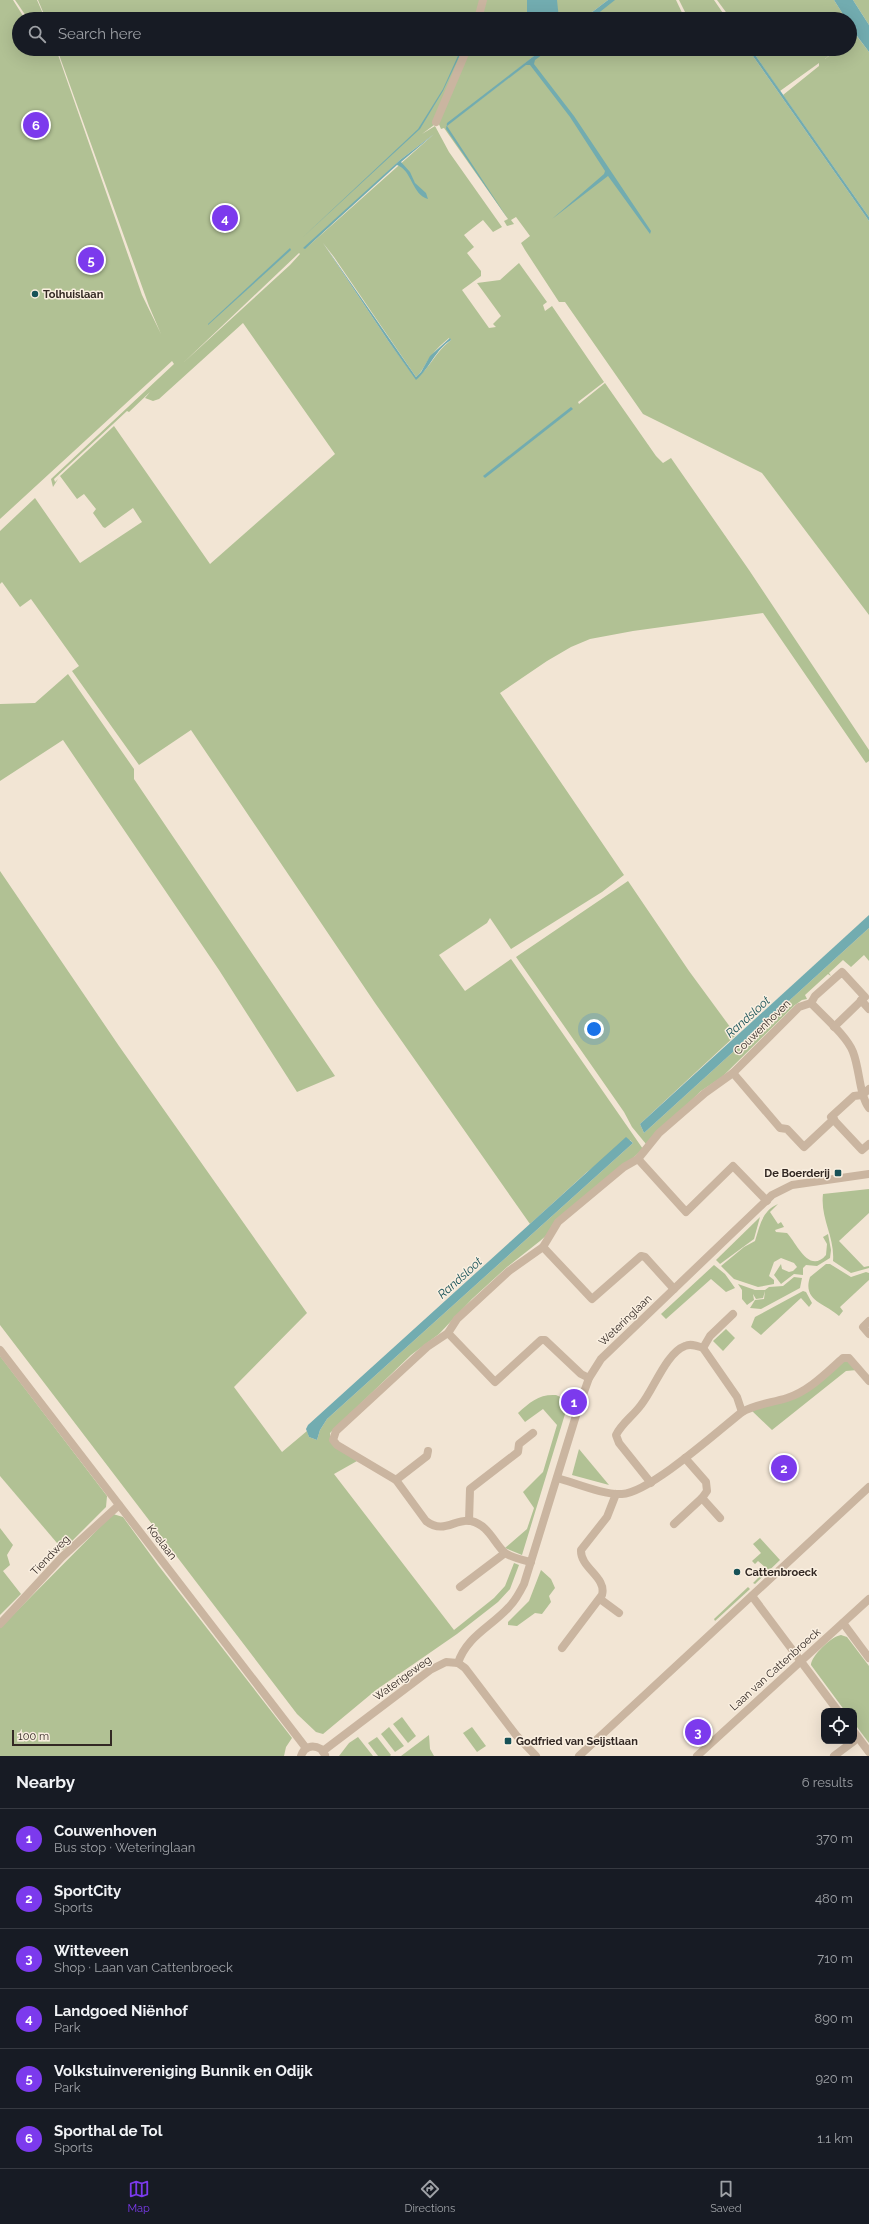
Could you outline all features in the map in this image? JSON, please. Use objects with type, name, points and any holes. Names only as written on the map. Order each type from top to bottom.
[{"type":"street","points":[[480,12],[483,0]]},
{"type":"street","points":[[436,122],[465,56]]},
{"type":"street","name":"Couwenhoven","points":[[470,1521],[444,1527],[432,1526],[426,1521],[396,1480],[337,1446],[333,1440],[334,1436],[388,1382],[427,1347],[448,1333],[456,1319],[509,1271],[543,1247],[558,1222],[624,1167],[638,1160],[659,1133],[705,1093],[733,1073],[799,1007],[810,1003],[842,972],[865,997],[861,1000],[869,1009]]},
{"type":"street","points":[[834,1027],[861,1000]]},
{"type":"street","points":[[810,1003],[834,1027],[852,1050],[861,1076],[862,1095],[869,1108]]},
{"type":"street","points":[[733,1073],[780,1128],[787,1129],[804,1147],[834,1120]]},
{"type":"street","points":[[869,1089],[862,1095],[854,1096],[831,1117],[862,1150],[869,1144]]},
{"type":"street","points":[[638,1160],[686,1212],[733,1166],[767,1201]]},
{"type":"street","name":"Weteringlaan","points":[[458,1663],[462,1651],[469,1641],[508,1609],[516,1600],[524,1584],[589,1378],[601,1359],[614,1344],[778,1192],[792,1186],[869,1174]]},
{"type":"street","points":[[543,1247],[592,1299],[641,1256],[645,1257],[674,1289]]},
{"type":"street","points":[[703,1348],[710,1336],[733,1314]]},
{"type":"street","points":[[869,1321],[863,1327],[869,1334]]},
{"type":"street","points":[[448,1333],[495,1382],[541,1340],[545,1340],[581,1374],[589,1378]]},
{"type":"street","points":[[651,1483],[619,1444],[616,1435],[620,1427],[648,1397],[673,1355],[685,1346],[692,1345],[703,1348],[737,1397],[742,1412]]},
{"type":"street","name":"Koelaan","points":[[0,1350],[306,1748]]},
{"type":"street","points":[[557,1478],[616,1494],[629,1493],[651,1483],[685,1458],[742,1412],[752,1406],[787,1398],[800,1393],[843,1358],[849,1358],[869,1380]]},
{"type":"street","points":[[531,1562],[505,1553],[484,1526],[470,1521],[470,1489],[518,1452],[519,1444],[533,1433]]},
{"type":"street","points":[[396,1480],[427,1456],[428,1451]]},
{"type":"street","points":[[674,1524],[702,1498],[707,1490],[706,1482],[685,1458]]},
{"type":"street","points":[[579,1756],[869,1487]]},
{"type":"street","points":[[562,1648],[600,1599],[603,1588],[583,1560],[581,1550],[607,1518],[616,1494]]},
{"type":"street","points":[[702,1498],[720,1518]]},
{"type":"street","name":"Tiendweg","points":[[0,1624],[62,1557],[119,1505]]},
{"type":"street","points":[[460,1587],[505,1553]]},
{"type":"street","points":[[752,1596],[836,1708]]},
{"type":"street","points":[[600,1599],[619,1613]]},
{"type":"street","name":"Laan van Cattenbroeck","points":[[697,1756],[869,1599]]},
{"type":"street","points":[[843,1623],[869,1658]]},
{"type":"street","name":"Waterigeweg","points":[[324,1754],[438,1665],[446,1662],[458,1663]]},
{"type":"street","points":[[458,1663],[471,1673],[516,1735],[536,1756]]},
{"type":"street","points":[[857,1740],[869,1752]]},
{"type":"street","points":[[834,1756],[848,1744]]},
{"type":"street","points":[[302,1756],[306,1748],[315,1746],[324,1754]]},
{"type":"green space","points":[[0,0],[13,0],[21,12],[12,12],[12,56],[58,56],[142,295],[161,334],[149,306],[60,56],[534,56],[446,126],[537,56],[753,56],[869,221],[869,615],[762,473],[643,414],[565,302],[559,302],[525,250],[521,243],[530,236],[516,217],[511,220],[514,224],[507,226],[504,221],[508,219],[444,128],[441,129],[438,122],[422,134],[435,126],[449,152],[502,227],[493,232],[483,220],[464,235],[474,247],[467,253],[481,271],[481,276],[462,290],[489,328],[496,327],[493,324],[501,316],[477,283],[500,280],[519,263],[547,302],[543,305],[545,311],[552,306],[604,382],[578,402],[579,404],[605,383],[656,456],[663,463],[671,458],[749,570],[869,750],[869,761],[866,763],[763,613],[633,631],[590,639],[571,647],[547,661],[500,693],[624,875],[602,892],[511,949],[490,918],[487,923],[439,955],[465,991],[511,959],[643,1149],[540,1241],[507,1267],[472,1299],[439,1334],[411,1355],[330,1433],[331,1442],[357,1461],[334,1474],[454,1630],[494,1598],[505,1586],[514,1563],[519,1565],[510,1589],[498,1602],[457,1634],[376,1690],[323,1734],[316,1732],[297,1714],[0,1325],[0,871],[119,1046],[307,1313],[234,1387],[282,1452],[307,1431],[309,1437],[317,1440],[320,1430],[327,1419],[633,1143],[630,1140],[587,1172],[530,1224],[375,1003],[191,730],[139,765],[72,671],[79,666],[31,599],[20,607],[2,582],[0,584],[0,531],[35,498],[80,563],[142,522],[133,508],[105,528],[103,527],[93,513],[96,509],[84,494],[77,499],[60,476],[114,426],[210,564],[335,454],[243,323],[159,399],[153,401],[145,398],[150,392],[129,412],[127,411],[54,479],[55,482],[58,479],[53,487],[51,479],[174,364],[172,361],[0,519]],"holes":[[[434,134],[305,249],[400,160]],[[323,243],[416,377],[437,349],[449,338],[451,340],[441,349],[421,375],[416,379],[389,342]],[[299,253],[300,254],[290,265],[183,363]]]},
{"type":"green space","points":[[15,0],[37,0],[42,12],[23,12]]},
{"type":"green space","points":[[38,0],[608,0],[592,12],[43,12]]},
{"type":"green space","points":[[611,0],[676,0],[682,12],[595,12]]},
{"type":"green space","points":[[679,0],[714,0],[722,12],[685,12]]},
{"type":"green space","points":[[717,0],[834,0],[842,12],[726,12]]},
{"type":"green space","points":[[853,0],[869,0],[869,25]]},
{"type":"green space","points":[[857,36],[869,52],[869,217],[783,95],[819,66],[819,63],[780,91],[756,56],[828,56],[825,59],[829,56],[857,56]]},
{"type":"green space","points":[[68,674],[134,769],[134,779],[335,1076],[297,1092],[219,970],[63,740],[0,781],[0,704],[35,703]]},
{"type":"green space","points":[[628,881],[689,971],[736,1035],[640,1124],[644,1133],[869,928],[869,961],[864,955],[851,967],[843,960],[829,973],[831,976],[828,974],[805,995],[807,999],[802,1000],[795,1005],[722,1077],[701,1091],[646,1144],[632,1127],[624,1112],[516,957]]},
{"type":"green space","points":[[869,1189],[869,1213],[839,1241],[864,1267],[869,1266],[869,1268],[851,1273],[833,1261],[832,1244],[824,1211],[823,1194]]},
{"type":"green space","points":[[778,1204],[770,1212],[778,1224],[781,1222],[784,1227],[775,1230],[776,1232],[787,1233],[804,1255],[814,1261],[820,1260],[826,1255],[827,1244],[823,1237],[828,1234],[831,1250],[830,1258],[817,1266],[806,1265],[803,1268],[803,1275],[794,1274],[781,1284],[774,1275],[781,1264],[782,1269],[789,1272],[793,1271],[797,1267],[794,1263],[781,1258],[774,1262],[769,1276],[774,1280],[774,1284],[758,1287],[734,1279],[721,1266],[744,1247],[755,1241],[762,1219],[768,1210]]},
{"type":"green space","points":[[760,1217],[754,1239],[720,1264],[716,1260]]},
{"type":"green space","points":[[826,1264],[830,1264],[851,1277],[866,1272],[869,1273],[869,1280],[840,1307],[843,1311],[839,1316],[816,1301],[809,1291],[808,1285],[810,1277]]},
{"type":"green space","points":[[714,1265],[725,1274],[735,1288],[726,1292],[711,1279],[666,1319],[661,1314]]},
{"type":"green space","points":[[794,1277],[802,1278],[800,1288],[761,1309],[750,1308],[755,1300],[764,1299],[765,1291],[763,1298],[756,1299],[753,1294],[754,1300],[747,1305],[742,1299],[742,1290],[738,1284],[755,1290],[765,1290],[769,1287],[783,1286]]},
{"type":"green space","points":[[803,1291],[806,1292],[812,1303],[809,1307],[801,1298],[761,1335],[751,1327],[755,1317]]},
{"type":"green space","points":[[726,1329],[735,1338],[723,1351],[713,1341]]},
{"type":"green space","points":[[0,1356],[107,1496],[106,1507],[63,1550],[0,1476]]},
{"type":"green space","points":[[846,1360],[857,1370],[846,1371],[772,1430],[751,1410],[779,1403]]},
{"type":"green space","points":[[556,1395],[569,1401],[522,1555],[505,1548],[527,1529],[534,1508],[523,1492],[543,1472],[557,1425],[543,1409],[525,1422],[518,1413],[540,1397]]},
{"type":"green space","points":[[579,1449],[609,1485],[572,1475]]},
{"type":"green space","points":[[113,1514],[123,1517],[158,1565],[292,1738],[286,1747],[284,1756],[0,1756],[0,1628]]},
{"type":"green space","points":[[0,1528],[13,1545],[7,1555],[10,1565],[3,1571],[21,1594],[0,1615]]},
{"type":"green space","points":[[760,1538],[780,1560],[755,1584],[753,1583],[767,1569],[758,1561],[755,1564],[752,1561],[761,1553],[753,1544]]},
{"type":"green space","points":[[541,1570],[551,1579],[555,1588],[549,1596],[551,1602],[542,1614],[535,1613],[517,1626],[508,1625],[508,1622],[529,1601]]},
{"type":"green space","points":[[748,1587],[750,1589],[715,1621],[714,1619]]},
{"type":"green space","points":[[841,1635],[847,1637],[869,1666],[869,1743],[857,1727],[857,1708],[843,1708],[811,1665],[818,1652],[837,1636]]},
{"type":"green space","points":[[402,1717],[416,1736],[408,1743],[393,1724]]},
{"type":"green space","points":[[389,1727],[404,1746],[395,1752],[381,1734]]},
{"type":"green space","points":[[472,1727],[486,1746],[477,1752],[463,1733]]},
{"type":"green space","points":[[429,1735],[430,1749],[434,1756],[401,1756]]},
{"type":"green space","points":[[358,1737],[373,1756],[339,1756],[349,1743]]},
{"type":"green space","points":[[377,1737],[391,1755],[390,1756],[378,1756],[368,1743]]},
{"type":"water","points":[[527,0],[557,0],[558,12],[527,12]]},
{"type":"water","points":[[608,0],[615,0],[600,12],[592,12]]},
{"type":"water","points":[[834,0],[853,0],[869,25],[869,52],[857,36],[857,12],[842,12]]},
{"type":"water","points":[[458,56],[459,56],[443,91],[420,129],[302,238],[418,129],[443,89]]},
{"type":"water","points":[[534,56],[540,56],[535,60],[534,64],[574,116],[651,231],[650,234],[608,176],[552,219],[604,174],[605,171],[570,117],[530,65],[526,65],[447,126],[508,219],[446,129],[447,123]]},
{"type":"water","points":[[753,56],[756,56],[869,217],[869,221]]},
{"type":"water","points":[[434,134],[401,162],[410,172],[415,183],[426,193],[428,199],[419,193],[406,172],[397,165],[305,249],[303,248],[400,160]]},
{"type":"water","points":[[323,243],[416,377],[421,372],[430,356],[450,338],[451,340],[445,344],[416,380],[389,342]]},
{"type":"water","points":[[290,248],[291,250],[208,325],[208,324]]},
{"type":"water","points":[[571,407],[573,409],[485,478],[483,476]]},
{"type":"water","points":[[869,915],[869,928],[644,1133],[640,1124]]},
{"type":"water","points":[[626,1137],[633,1143],[327,1419],[320,1430],[317,1440],[309,1437],[306,1429],[308,1425]]},
{"type":"place","name":"Sporthal de Tol","points":[[36,125]]},
{"type":"place","name":"Landgoed Niënhof","points":[[225,218]]},
{"type":"place","name":"Volkstuinvereniging Bunnik en Odijk","points":[[91,260]]},
{"type":"place","name":"Tolhuislaan","points":[[35,294]]},
{"type":"place","name":"De Boerderij","points":[[838,1173]]},
{"type":"place","name":"Couwenhoven","points":[[574,1402]]},
{"type":"place","name":"SportCity","points":[[784,1468]]},
{"type":"place","name":"Cattenbroeck","points":[[737,1572]]},
{"type":"place","name":"Witteveen","points":[[698,1732]]},
{"type":"place","name":"Godfried van Seijstlaan","points":[[508,1741]]},
{"type":"water label","name":"Randsloot","points":[[748,1017]]},
{"type":"water label","name":"Randsloot","points":[[460,1278]]}]
